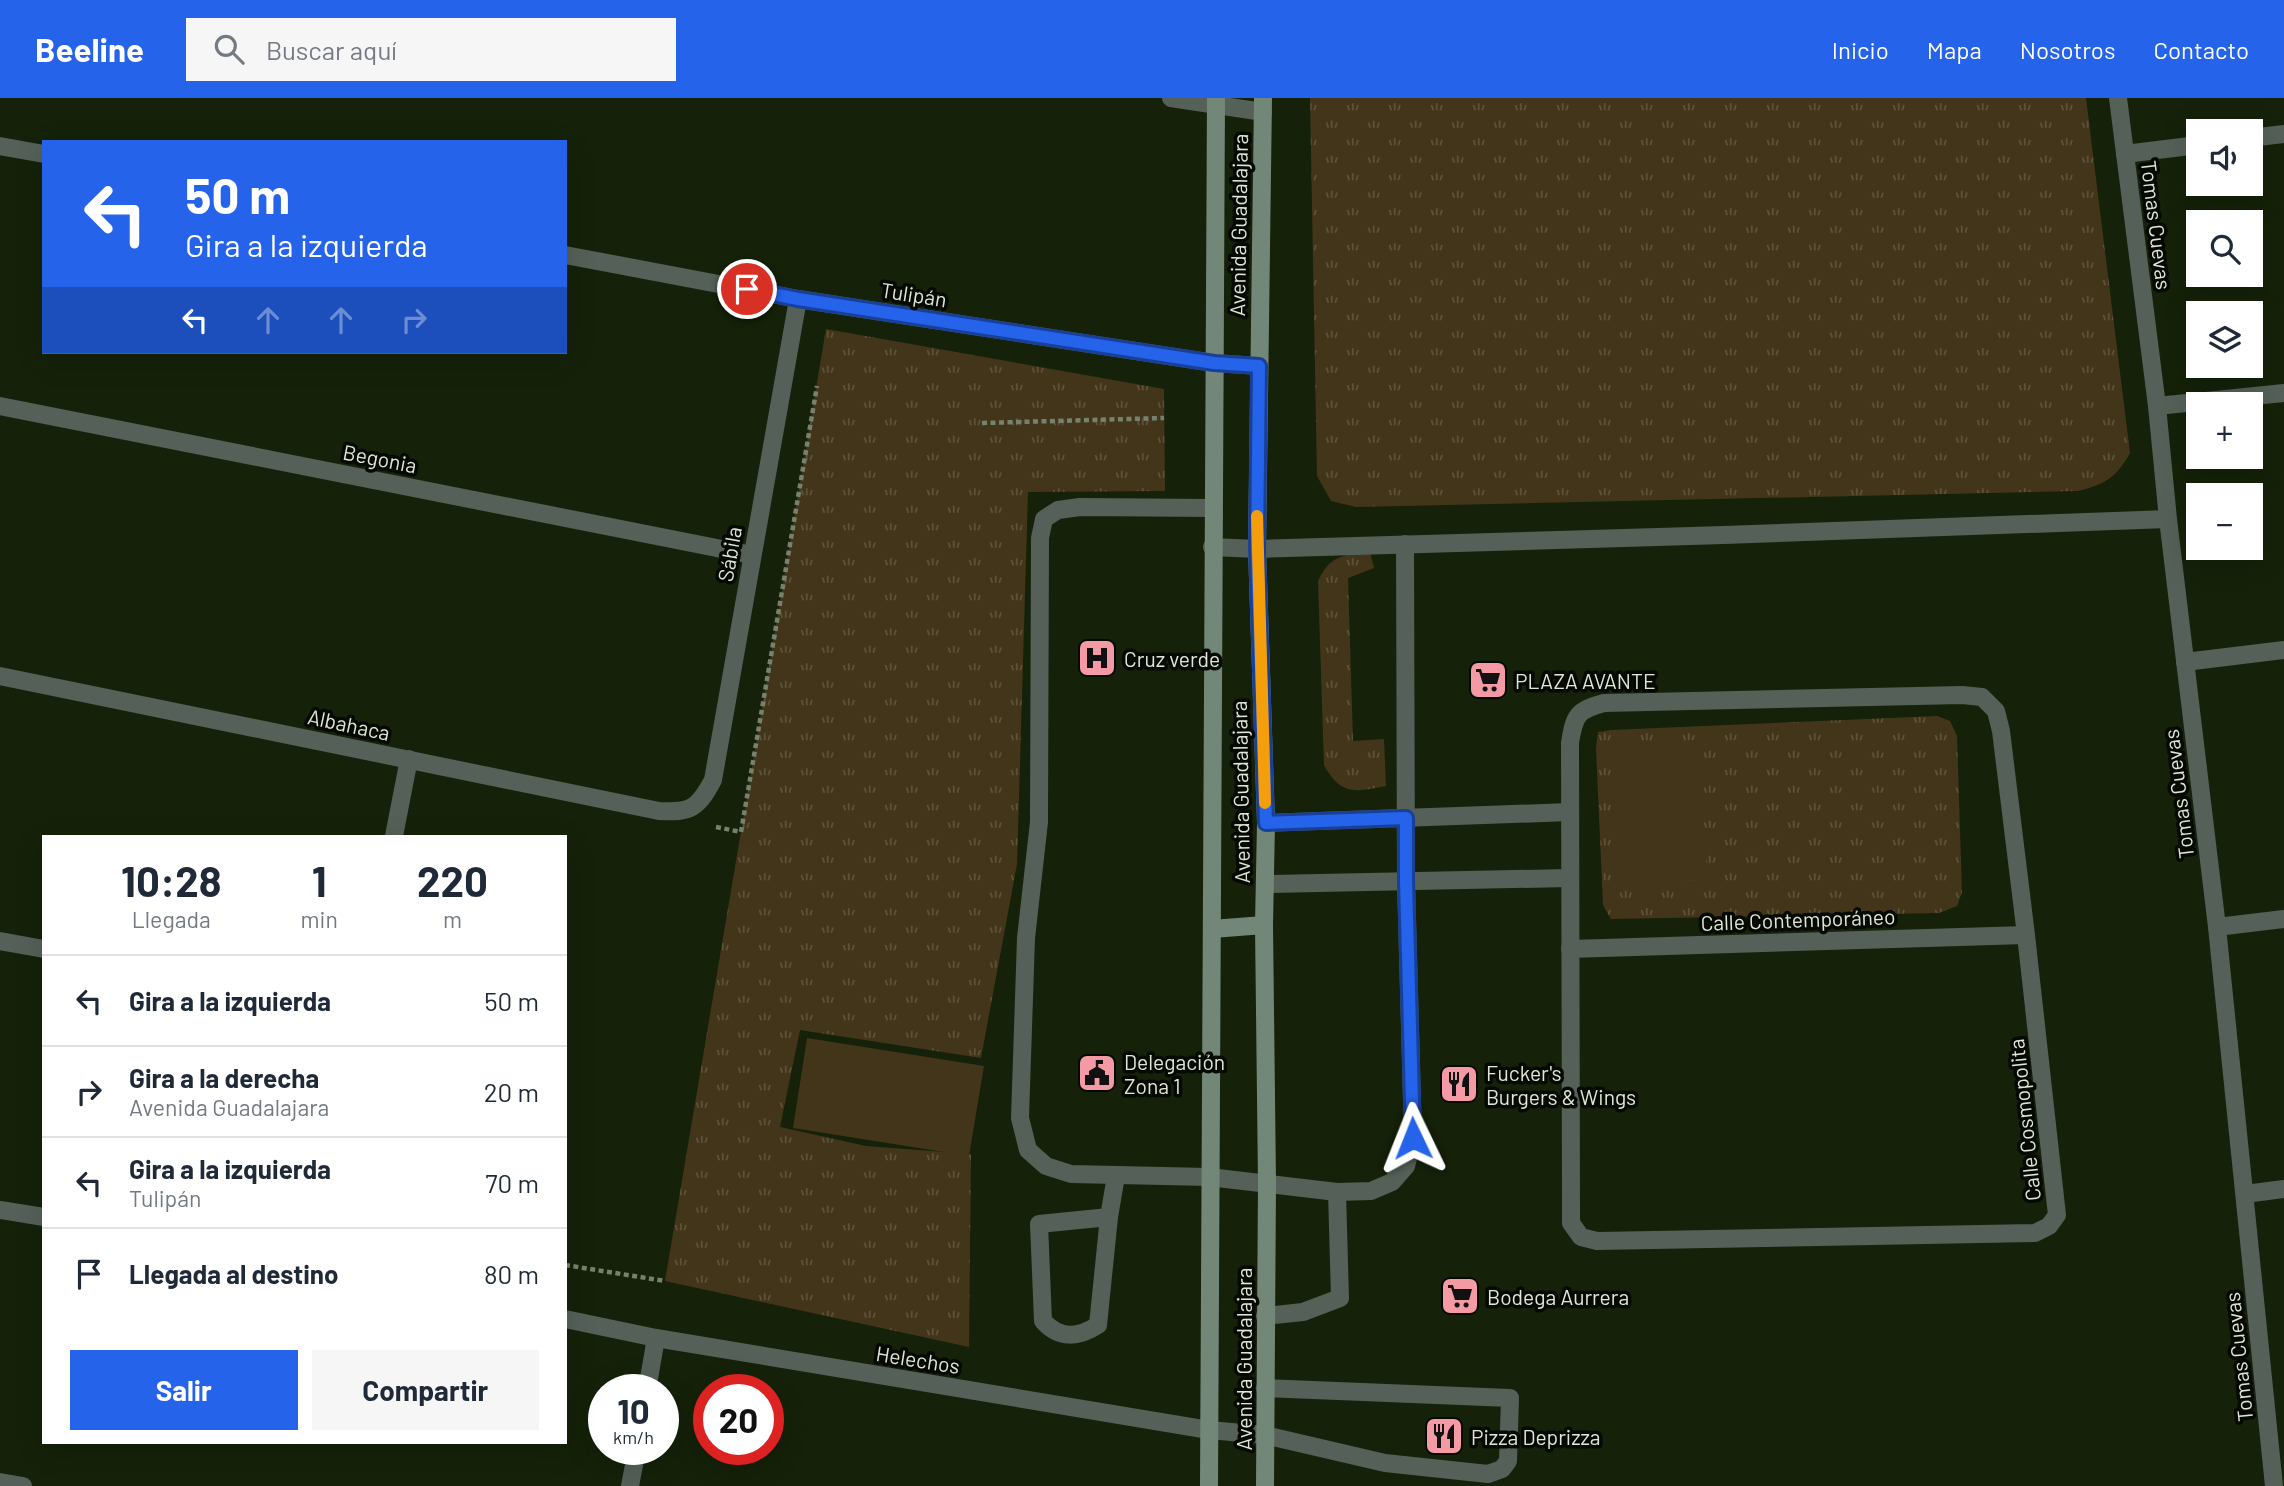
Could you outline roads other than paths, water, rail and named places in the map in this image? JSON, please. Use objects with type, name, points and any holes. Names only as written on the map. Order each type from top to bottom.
[{"type":"main road","name":"Avenida Guadalajara","points":[[1209,1486],[1216,102]]},
{"type":"main road","name":"Avenida Guadalajara","points":[[1263,105],[1257,549],[1266,823],[1265,1486]]},
{"type":"main road","points":[[1212,929],[1264,925]]},
{"type":"street","points":[[1171,98],[1263,105]]},
{"type":"street","name":"Tomas Cuevas","points":[[2118,98],[2157,406],[2277,1457],[2274,1486]]},
{"type":"street","points":[[2263,136],[2284,134]]},
{"type":"street","points":[[0,146],[42,154]]},
{"type":"street","points":[[2125,154],[2186,146]]},
{"type":"street","name":"Tulipán","points":[[567,254],[798,299],[1214,363],[1259,366]]},
{"type":"street","name":"Sábila","points":[[690,809],[702,800],[713,780],[798,299]]},
{"type":"street","points":[[2157,406],[2284,393]]},
{"type":"street","name":"Begonia","points":[[0,406],[752,555]]},
{"type":"street","points":[[1213,508],[1080,507],[1058,510],[1044,519],[1040,538],[1039,822],[1026,938],[1020,1118],[1028,1150],[1046,1166],[1071,1174],[1209,1177],[1337,1192],[1371,1191],[1392,1182],[1406,1166],[1413,1138],[1406,881],[1405,544]]},
{"type":"street","points":[[1212,547],[1257,549],[2168,519]]},
{"type":"street","points":[[2185,662],[2284,650]]},
{"type":"street","name":"Albahaca","points":[[0,676],[659,811],[690,809]]},
{"type":"street","name":"Calle Cosmopolita","points":[[1962,695],[1982,697],[1996,711],[2001,732],[2056,1196],[2057,1215],[2049,1226],[2035,1233],[1597,1241],[1581,1237],[1571,1223],[1570,812],[1570,743],[1573,721],[1585,708],[1604,703],[1962,695]]},
{"type":"street","points":[[394,835],[409,760]]},
{"type":"street","points":[[1266,823],[1570,812]]},
{"type":"street","points":[[1265,884],[1570,878]]},
{"type":"street","points":[[2217,927],[2284,919]]},
{"type":"street","name":"Calle Contemporáneo","points":[[1570,949],[2026,935]]},
{"type":"street","points":[[0,941],[42,949]]},
{"type":"street","points":[[1109,1217],[1039,1224],[1042,1321],[1051,1330],[1069,1335],[1087,1332],[1098,1325],[1116,1176]]},
{"type":"street","points":[[2245,1194],[2284,1189]]},
{"type":"street","points":[[1265,1316],[1303,1312],[1340,1298],[1337,1192]]},
{"type":"street","points":[[0,1210],[42,1217]]},
{"type":"street","name":"Helechos","points":[[567,1319],[656,1338],[1209,1430],[1265,1435],[1385,1463],[1488,1474],[1502,1469],[1508,1461],[1510,1398],[1265,1388]]},
{"type":"street","points":[[650,1374],[656,1338]]},
{"type":"street","points":[[631,1486],[634,1465]]},
{"type":"street","points":[[0,1482],[23,1486]]},
{"type":"place","name":"Cruz verde","points":[[1097,658]]},
{"type":"place","name":"PLAZA AVANTE","points":[[1488,680]]},
{"type":"place","name":"Delegación Zona 1","points":[[1097,1073]]},
{"type":"place","name":"Fucker's Burgers & Wings","points":[[1459,1084]]},
{"type":"place","name":"Bodega Aurrera","points":[[1460,1296]]},
{"type":"place","name":"Pizza Deprizza","points":[[1444,1436]]}]
